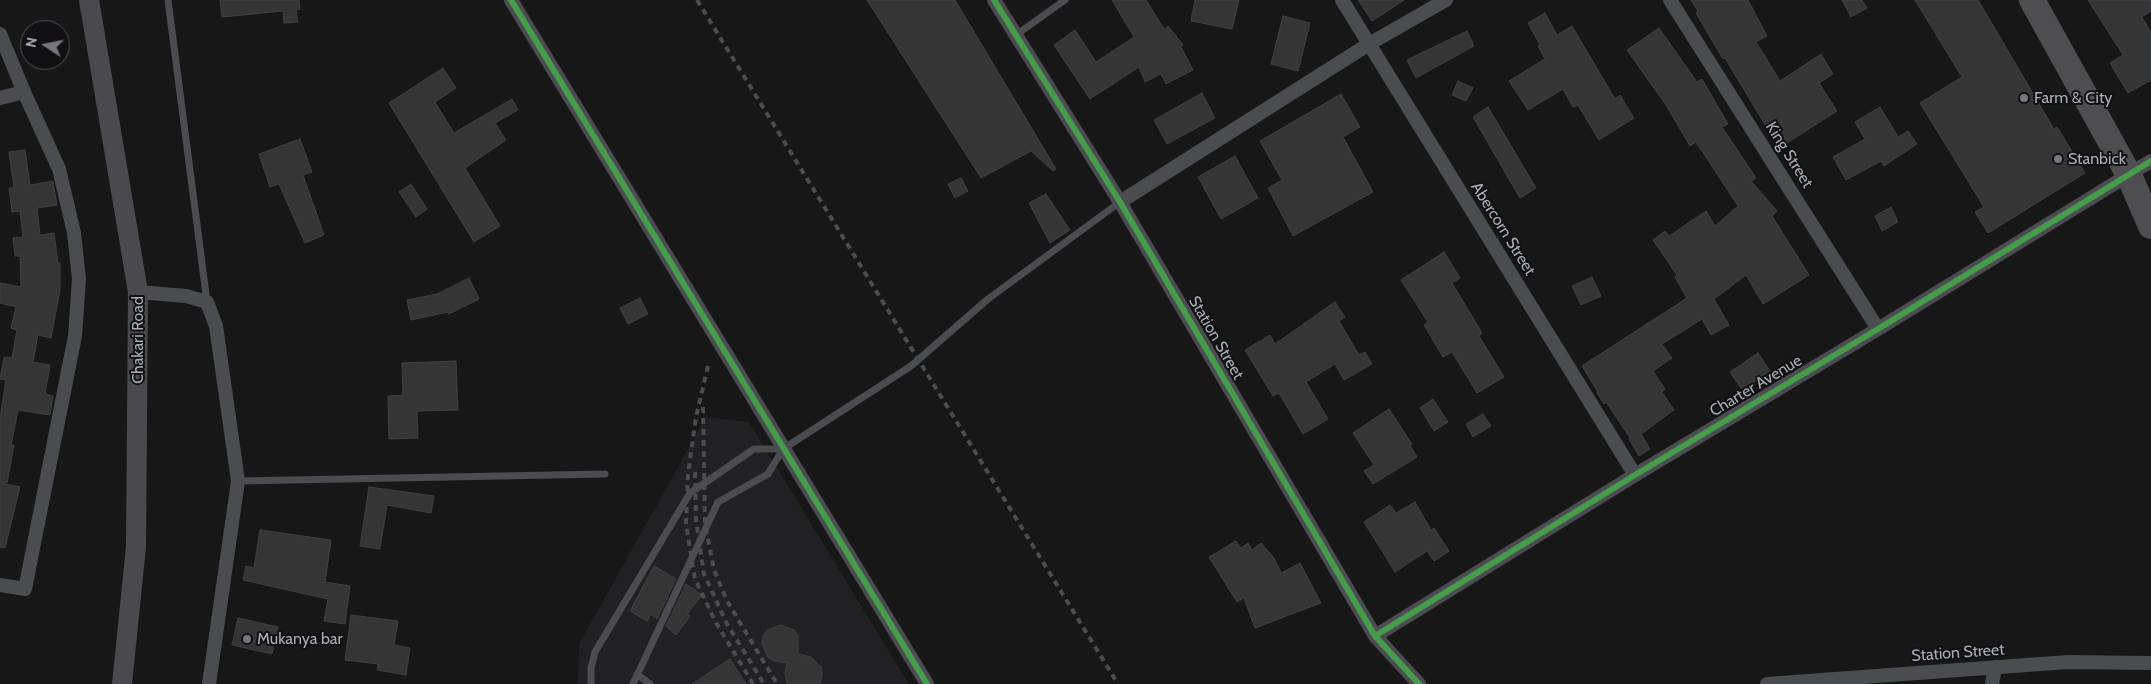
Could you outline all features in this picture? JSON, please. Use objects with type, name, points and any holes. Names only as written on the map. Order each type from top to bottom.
[{"type":"highway","points":[[2032,0],[2129,174],[2151,226]]},
{"type":"main road","name":"Chakari Road","points":[[89,0],[138,292],[136,547],[122,684]]},
{"type":"street","points":[[511,0],[927,684]]},
{"type":"street","name":"Station Street","points":[[994,0],[1120,202],[1375,636],[1419,684]]},
{"type":"street","name":"Abercorn Street","points":[[1342,0],[1635,475]]},
{"type":"street","points":[[1120,202],[1369,44],[1446,0]]},
{"type":"street","name":"King Street","points":[[1670,0],[1878,329]]},
{"type":"street","points":[[0,34],[59,169],[74,233],[79,279],[75,336],[25,589],[0,585]]},
{"type":"street","points":[[0,98],[24,92]]},
{"type":"street","name":"Charter Avenue","points":[[1375,636],[1635,475],[1878,329],[2151,161]]},
{"type":"street","points":[[138,292],[186,296],[207,302],[216,326],[238,481],[209,684]]},
{"type":"street","name":"Station Street","points":[[1767,684],[2068,662],[2151,663]]},
{"type":"street","points":[[1992,684],[1995,668]]},
{"type":"lane","points":[[168,0],[207,302]]},
{"type":"lane","points":[[1016,34],[1065,0]]},
{"type":"lane","points":[[633,684],[718,502],[768,474],[783,449],[911,366],[988,299],[1120,202]]},
{"type":"lane","points":[[591,684],[591,668],[595,652],[690,493],[754,449],[783,449]]},
{"type":"lane","points":[[238,481],[605,474]]},
{"type":"lane","points":[[638,674],[650,684]]},
{"type":"shaded area","points":[[706,417],[749,422],[909,684],[578,684],[579,644]]},
{"type":"building","points":[[220,0],[299,0],[300,9],[296,10],[298,22],[284,23],[283,11],[222,17]]},
{"type":"building","points":[[867,0],[955,0],[1056,169],[1053,171],[1031,151],[981,178]]},
{"type":"building","points":[[1112,0],[1146,0],[1164,29],[1168,26],[1183,45],[1181,47],[1193,70],[1166,84],[1161,74],[1145,82],[1139,67],[1090,99],[1054,45],[1075,30],[1096,62],[1134,37]]},
{"type":"building","points":[[1195,0],[1239,0],[1232,29],[1191,21]]},
{"type":"building","points":[[1358,0],[1404,0],[1372,21]]},
{"type":"building","points":[[1691,0],[1748,0],[1767,36],[1756,42],[1780,81],[1821,54],[1833,74],[1819,83],[1837,111],[1779,148],[1725,58],[1723,59],[1696,13],[1698,11]]},
{"type":"building","points":[[1842,0],[1862,0],[1867,8],[1851,17]]},
{"type":"building","points":[[1915,0],[1978,0],[2054,129],[2057,127],[2085,173],[1988,233],[1975,212],[1984,207],[1920,103],[1962,77]]},
{"type":"building","points":[[2088,0],[2151,0],[2151,11],[2142,17],[2151,33],[2151,80],[2128,93],[2110,63],[2123,55]]},
{"type":"building","points":[[1545,13],[1557,35],[1572,26],[1615,99],[1620,95],[1634,118],[1599,140],[1578,105],[1573,107],[1563,89],[1528,110],[1509,81],[1545,59],[1528,23]]},
{"type":"building","points":[[1283,16],[1310,23],[1298,71],[1271,64]]},
{"type":"building","points":[[1659,28],[1697,82],[1702,79],[1728,124],[1722,127],[1756,178],[1751,181],[1777,211],[1772,216],[1809,275],[1763,304],[1746,275],[1714,299],[1729,325],[1711,335],[1702,319],[1662,344],[1672,358],[1653,371],[1665,389],[1662,392],[1674,410],[1641,434],[1650,449],[1639,456],[1630,438],[1606,402],[1604,404],[1582,366],[1687,298],[1675,277],[1677,275],[1653,240],[1665,231],[1669,236],[1706,211],[1715,226],[1738,206],[1696,142],[1690,146],[1666,105],[1627,50]]},
{"type":"building","points":[[1467,31],[1474,46],[1416,78],[1407,60]]},
{"type":"building","points":[[443,68],[456,88],[435,102],[454,133],[512,99],[518,110],[495,123],[506,140],[465,168],[500,226],[474,242],[389,103]]},
{"type":"building","points":[[1458,81],[1473,88],[1466,101],[1452,95]]},
{"type":"building","points":[[1202,93],[1215,118],[1167,144],[1154,120]]},
{"type":"building","points":[[1341,94],[1360,127],[1343,137],[1373,192],[1293,236],[1268,188],[1282,180],[1260,141]]},
{"type":"building","points":[[1488,107],[1536,188],[1520,198],[1473,117]]},
{"type":"building","points":[[1880,107],[1898,137],[1908,131],[1917,144],[1884,166],[1881,161],[1846,180],[1833,157],[1865,139],[1855,122]]},
{"type":"building","points":[[300,139],[312,172],[303,175],[324,235],[305,243],[279,184],[270,187],[259,154]]},
{"type":"building","points":[[25,150],[30,185],[53,181],[57,205],[37,208],[40,235],[54,233],[58,263],[60,263],[60,290],[51,338],[38,335],[33,362],[50,365],[45,394],[53,396],[50,415],[18,410],[11,445],[14,445],[7,483],[0,482],[0,418],[6,380],[0,379],[4,357],[12,358],[17,330],[11,328],[16,307],[0,303],[0,283],[21,287],[20,256],[15,256],[13,238],[23,237],[20,211],[12,212],[9,188],[14,188],[9,152]]},
{"type":"building","points":[[1235,156],[1258,198],[1221,219],[1198,177]]},
{"type":"building","points":[[961,178],[968,191],[955,198],[948,184]]},
{"type":"building","points":[[411,184],[427,209],[416,217],[399,192]]},
{"type":"building","points":[[1046,194],[1070,230],[1050,243],[1029,203]]},
{"type":"building","points":[[1891,207],[1898,222],[1882,231],[1875,216]]},
{"type":"building","points":[[1444,252],[1460,278],[1452,283],[1482,333],[1479,336],[1504,377],[1477,393],[1452,352],[1443,357],[1424,325],[1428,322],[1401,280]]},
{"type":"building","points":[[1592,277],[1601,296],[1581,305],[1572,286]]},
{"type":"building","points":[[469,278],[479,299],[449,314],[448,312],[411,320],[407,300],[437,294]]},
{"type":"building","points":[[640,298],[648,314],[628,324],[620,308]]},
{"type":"building","points":[[1335,302],[1345,317],[1339,321],[1359,355],[1365,352],[1372,364],[1344,380],[1335,364],[1306,382],[1328,419],[1303,434],[1279,393],[1273,396],[1245,350],[1270,335],[1275,344]]},
{"type":"building","points":[[1758,353],[1770,371],[1742,390],[1730,372]]},
{"type":"building","points":[[456,361],[458,410],[417,411],[418,438],[389,439],[388,396],[403,395],[402,363]]},
{"type":"building","points":[[1433,399],[1448,422],[1434,431],[1420,408]]},
{"type":"building","points":[[1389,409],[1412,444],[1410,445],[1417,457],[1373,484],[1364,471],[1374,465],[1353,433]]},
{"type":"building","points":[[1483,414],[1491,426],[1473,437],[1466,424]]},
{"type":"building","points":[[0,483],[20,487],[5,548],[0,547]]},
{"type":"building","points":[[369,487],[434,496],[431,513],[387,505],[380,549],[360,546]]},
{"type":"building","points":[[1415,502],[1431,530],[1434,528],[1449,551],[1434,561],[1427,551],[1395,572],[1364,522],[1390,505],[1396,513]]},
{"type":"building","points":[[260,530],[331,540],[325,582],[350,586],[345,624],[324,621],[328,599],[243,580],[246,566],[254,568]]},
{"type":"building","points":[[1236,541],[1241,548],[1248,543],[1252,550],[1261,543],[1274,558],[1281,573],[1300,563],[1321,603],[1255,628],[1244,598],[1237,602],[1209,557]]},
{"type":"building","points":[[654,566],[676,579],[657,619],[651,614],[647,621],[630,611]]},
{"type":"building","points":[[686,584],[702,595],[687,614],[690,616],[676,635],[666,626]]},
{"type":"building","points":[[351,615],[398,621],[394,645],[410,648],[406,675],[377,670],[378,664],[345,660]]},
{"type":"building","points":[[238,618],[278,627],[272,654],[232,645]]},
{"type":"building","points":[[781,625],[794,630],[798,636],[798,654],[811,657],[821,667],[820,684],[787,684],[785,674],[787,663],[774,661],[768,657],[762,644],[763,636],[767,630]]},
{"type":"building","points":[[730,659],[746,684],[692,684]]},
{"type":"railway","points":[[697,0],[1118,684]]},
{"type":"railway","points":[[708,366],[696,417],[688,474],[686,524],[695,579],[715,621],[753,684]]},
{"type":"railway","points":[[703,407],[705,523],[714,570],[727,601],[777,684]]},
{"type":"railway","points":[[695,472],[696,520],[704,574],[727,624],[764,684]]},
{"type":"cycle path","points":[[511,0],[927,684]]},
{"type":"cycle path","points":[[994,0],[1120,202],[1375,636],[1419,684]]},
{"type":"cycle path","points":[[1375,636],[1635,475],[1878,329],[2151,161]]},
{"type":"place","name":"Farm & City","points":[[2024,98]]},
{"type":"place","name":"Stanbick","points":[[2058,159]]},
{"type":"place","name":"Mukanya bar","points":[[247,639]]}]
